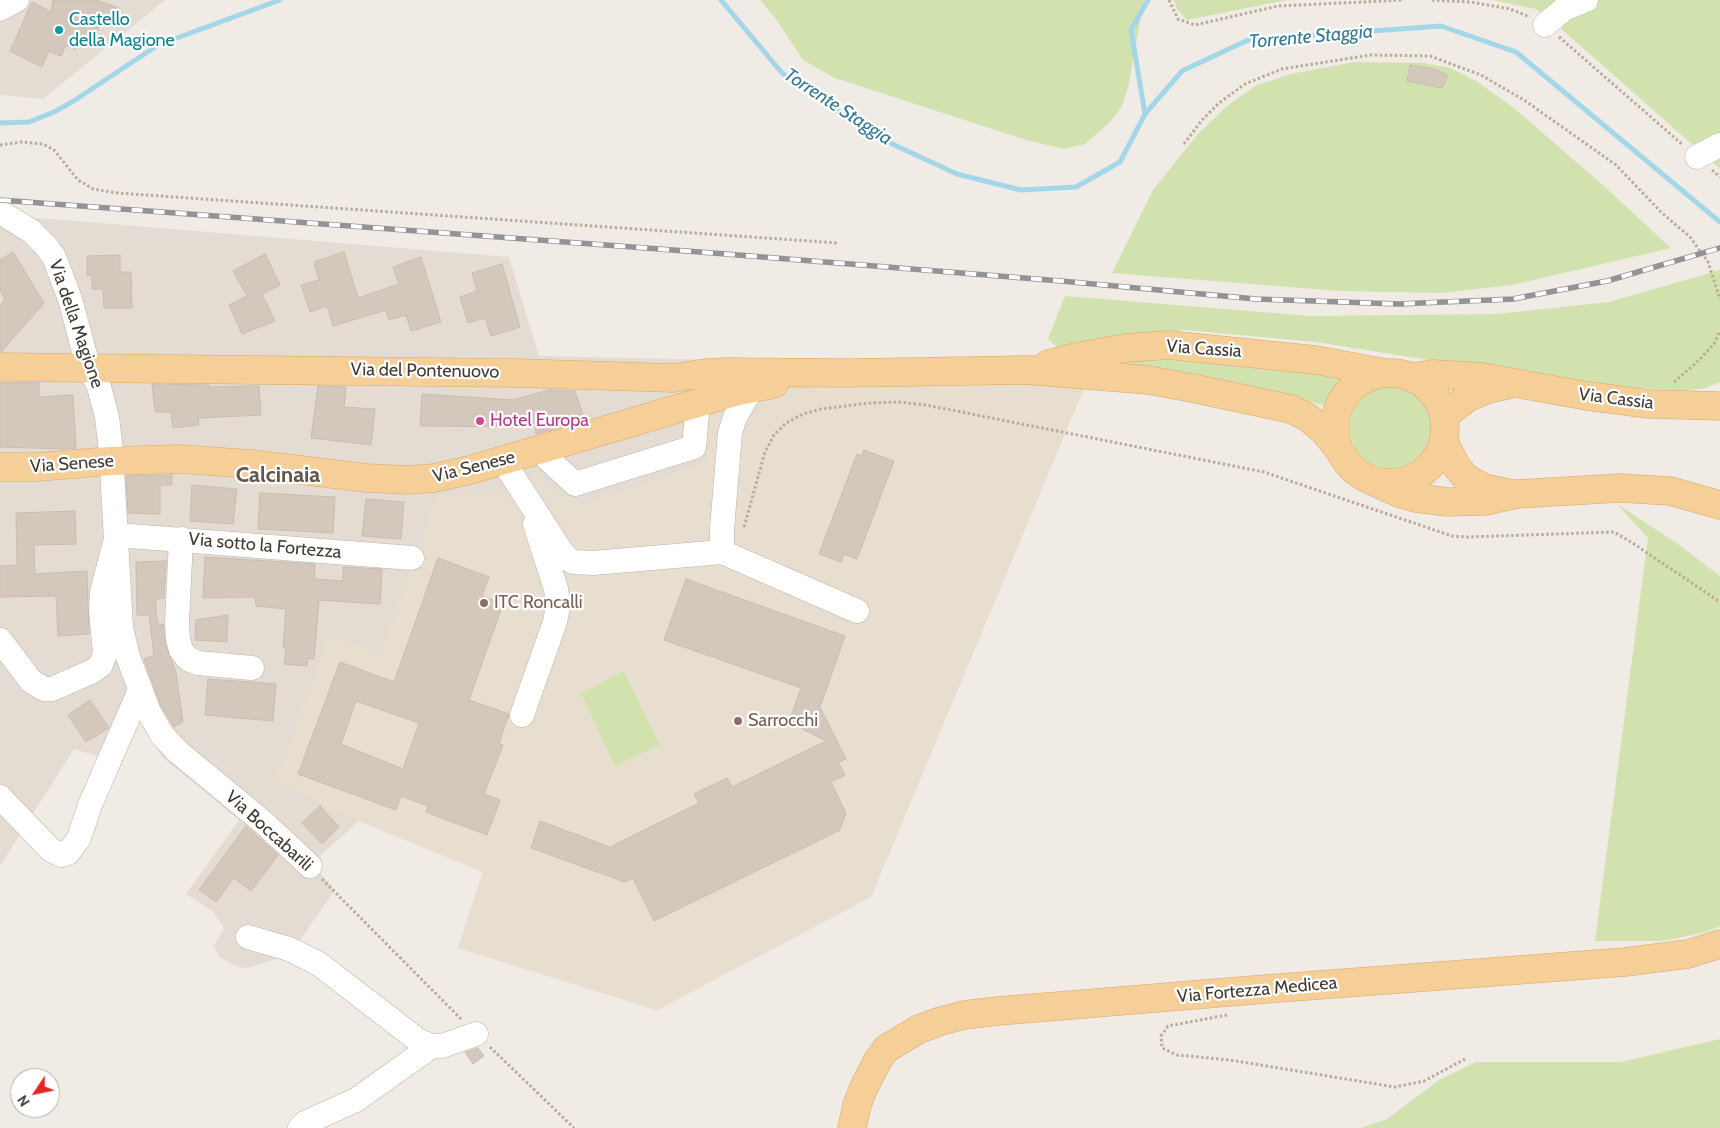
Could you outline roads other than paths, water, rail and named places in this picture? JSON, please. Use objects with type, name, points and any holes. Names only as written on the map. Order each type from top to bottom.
[{"type":"main road","name":"Via Cassia","points":[[1025,370],[1076,357],[1135,347],[1169,345],[1316,360],[1412,377],[1427,386],[1438,400],[1444,429]]},
{"type":"main road","name":"Via del Pontenuovo","points":[[0,367],[506,372],[673,378],[727,372],[849,373]]},
{"type":"main road","name":"Via Cassia","points":[[849,373],[1025,370],[1165,383],[1291,409],[1307,417],[1324,431],[1348,464],[1359,474],[1372,480],[1390,484],[1408,481],[1424,472],[1436,459],[1444,429],[1457,405],[1478,393],[1513,383]]},
{"type":"main road","name":"Via Senese","points":[[0,467],[37,467],[112,461],[180,459],[367,478],[408,480],[446,476],[752,388],[849,373]]},
{"type":"main road","name":"Via Cassia","points":[[1340,451],[1335,434],[1336,417],[1342,400],[1353,387],[1368,377],[1385,373]]},
{"type":"main road","name":"Via Cassia","points":[[1412,377],[1432,374],[1482,377],[1649,404],[1720,406]]},
{"type":"main road","points":[[686,407],[699,392],[699,384],[693,376]]},
{"type":"main road","points":[[1444,429],[1456,466],[1471,482],[1484,488],[1516,494]]},
{"type":"main road","points":[[1372,480],[1399,493],[1416,498],[1448,502],[1485,501],[1516,494],[1604,489],[1670,491],[1720,505]]},
{"type":"main road","points":[[1650,490],[1720,520]]},
{"type":"main road","name":"Via Fortezza Medicea","points":[[852,1128],[857,1105],[864,1087],[886,1049],[919,1029],[958,1016],[1266,989],[1625,962],[1688,954],[1720,944]]},
{"type":"street","points":[[0,9],[17,0]]},
{"type":"street","points":[[1545,25],[1564,9],[1586,0]]},
{"type":"street","points":[[1697,157],[1720,145]]},
{"type":"street","name":"Via della Magione","points":[[0,212],[32,231],[50,251],[64,284],[81,344],[99,387],[106,412],[112,461]]},
{"type":"street","points":[[730,555],[722,529],[730,433],[735,417],[752,388]]},
{"type":"street","points":[[538,450],[575,484],[694,447],[686,407]]},
{"type":"street","name":"Via Boccabarili","points":[[112,461],[121,628],[126,650],[140,690],[153,719],[168,742],[264,823],[310,866]]},
{"type":"street","points":[[502,461],[534,507],[561,551],[573,562],[593,563],[730,555],[857,610]]},
{"type":"street","points":[[522,715],[557,616],[558,606],[557,595],[536,532],[534,507]]},
{"type":"street","points":[[0,640],[31,681],[44,689],[52,689],[93,671],[101,665],[105,653],[101,598],[103,583],[117,535]]},
{"type":"street","name":"Via sotto la Fortezza","points":[[117,535],[412,558]]},
{"type":"street","points":[[181,539],[177,623],[181,650],[188,660],[198,664],[252,668]]},
{"type":"street","points":[[557,595],[563,576],[573,562]]},
{"type":"street","points":[[0,797],[51,850],[61,855],[68,853],[79,838],[90,805],[140,690]]},
{"type":"street","points":[[248,937],[289,949],[319,964],[419,1041],[432,1046],[442,1046],[476,1034]]},
{"type":"street","points":[[300,1128],[305,1123],[356,1100],[432,1046]]},
{"type":"waterway","name":"Torrente Staggia","points":[[0,123],[29,122],[54,112],[158,45],[280,0]]},
{"type":"waterway","name":"Torrente Staggia","points":[[721,0],[782,73],[875,136],[957,174],[1021,190],[1076,187],[1120,162],[1145,114],[1182,71],[1248,40],[1441,26],[1516,52],[1720,222]]},
{"type":"waterway","points":[[1145,114],[1131,30],[1148,0]]},
{"type":"railway","points":[[0,200],[713,253],[1256,299],[1399,304],[1513,299],[1607,281],[1720,248]]},
{"type":"place","name":"Castello della Magione","points":[[59,30]]},
{"type":"place","name":"Hotel Europa","points":[[480,421]]},
{"type":"place","name":"ITC Roncalli","points":[[484,603]]},
{"type":"place","name":"Sarrocchi","points":[[738,721]]},
{"type":"district","name":"Calcinaia","points":[[278,476]]}]
